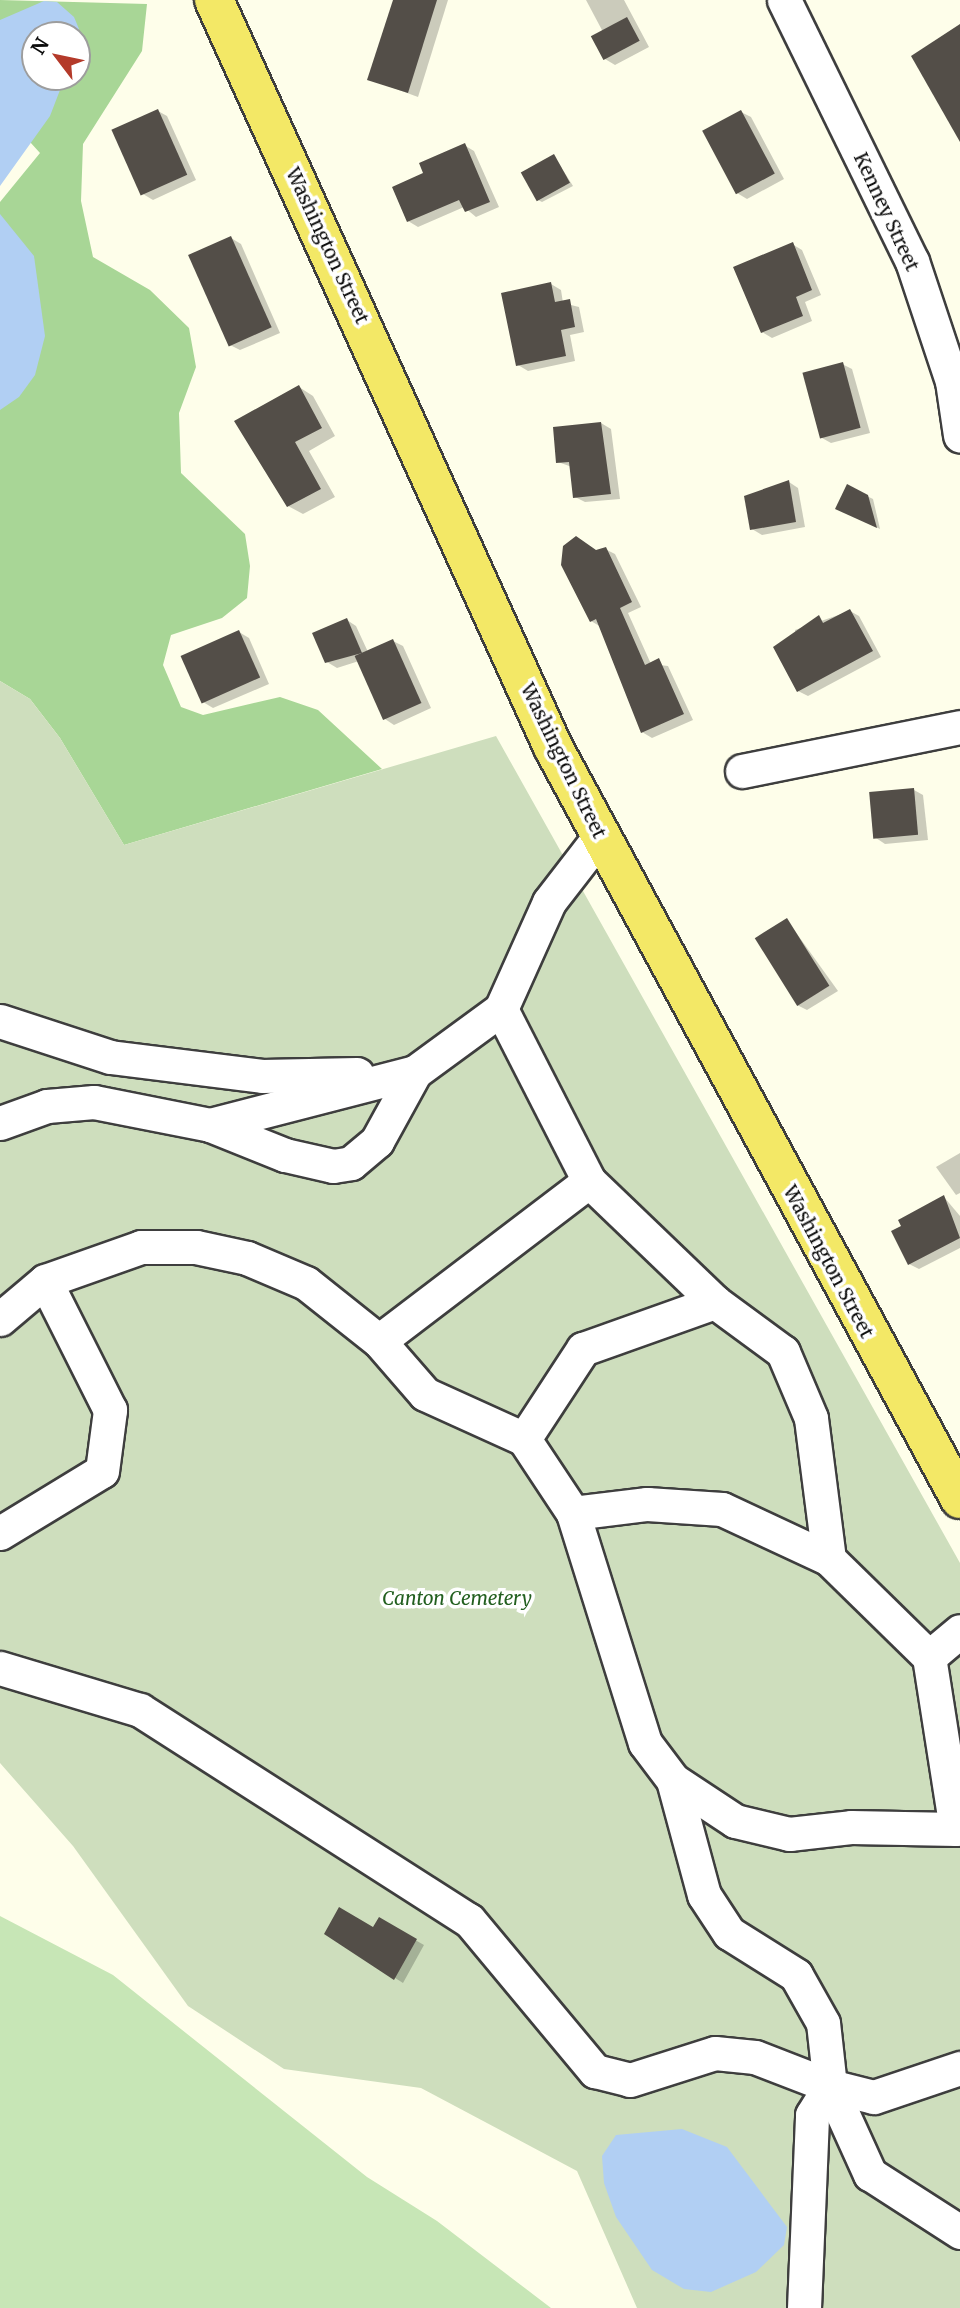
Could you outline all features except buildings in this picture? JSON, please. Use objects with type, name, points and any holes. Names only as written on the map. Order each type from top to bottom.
[{"type":"main road","name":"Washington Street","points":[[214,0],[553,747],[960,1499]]},
{"type":"street","name":"Kenney Street","points":[[784,0],[912,261],[952,381],[960,435]]},
{"type":"street","points":[[742,771],[960,727]]},
{"type":"street","points":[[210,1125],[415,1072],[501,1009],[549,902],[600,836]]},
{"type":"street","points":[[501,1009],[589,1181],[715,1302],[783,1352],[811,1418],[829,1559]]},
{"type":"street","points":[[0,1021],[110,1057],[262,1076],[415,1072]]},
{"type":"street","points":[[0,1122],[47,1106],[94,1102],[210,1125],[294,1158],[351,1163],[377,1141],[415,1072]]},
{"type":"street","points":[[379,1342],[589,1181]]},
{"type":"street","points":[[0,1319],[45,1282],[141,1247],[196,1247],[247,1258],[306,1283],[379,1342],[425,1394],[524,1439],[573,1513],[645,1743],[673,1780],[735,1822],[789,1834],[851,1827],[958,1831],[929,1657],[829,1559],[722,1509],[647,1504],[573,1513]]},
{"type":"street","points":[[0,1533],[102,1471],[110,1410],[45,1282]]},
{"type":"street","points":[[524,1439],[583,1349],[715,1302]]},
{"type":"street","points":[[929,1657],[960,1631]]},
{"type":"street","points":[[0,1668],[141,1710],[469,1920],[595,2071],[630,2080],[715,2053],[755,2057],[830,2086],[874,2097],[960,2068]]},
{"type":"street","points":[[673,1780],[704,1895],[729,1933],[796,1975],[823,2023],[830,2086],[870,2174],[960,2232]]},
{"type":"street","points":[[804,2308],[812,2115],[830,2086]]},
{"type":"green space","points":[[0,0],[147,4],[142,51],[83,144],[81,201],[93,257],[150,290],[189,328],[196,367],[179,413],[181,473],[245,534],[250,566],[247,598],[222,618],[171,635],[163,665],[181,707],[203,715],[280,697],[318,710],[382,769],[124,845],[60,738],[30,699],[0,681],[0,202],[40,153],[0,109]]},
{"type":"green space","name":"Canton Cemetery","points":[[0,681],[30,699],[60,738],[124,845],[496,736],[960,1563],[960,2308],[637,2308],[577,2171],[421,2088],[284,2069],[188,2006],[73,1846],[0,1763]]},
{"type":"green space","points":[[0,1916],[113,1975],[367,2177],[437,2221],[551,2308],[0,2308]]},
{"type":"water","points":[[44,1],[57,2],[76,21],[21,21],[21,91],[60,91],[50,116],[0,186],[0,20]]},
{"type":"water","points":[[0,214],[34,256],[45,336],[35,375],[19,397],[0,410]]},
{"type":"water","points":[[682,2129],[727,2147],[787,2227],[784,2245],[756,2272],[711,2292],[684,2289],[652,2270],[616,2217],[604,2183],[602,2156],[616,2135]]}]
